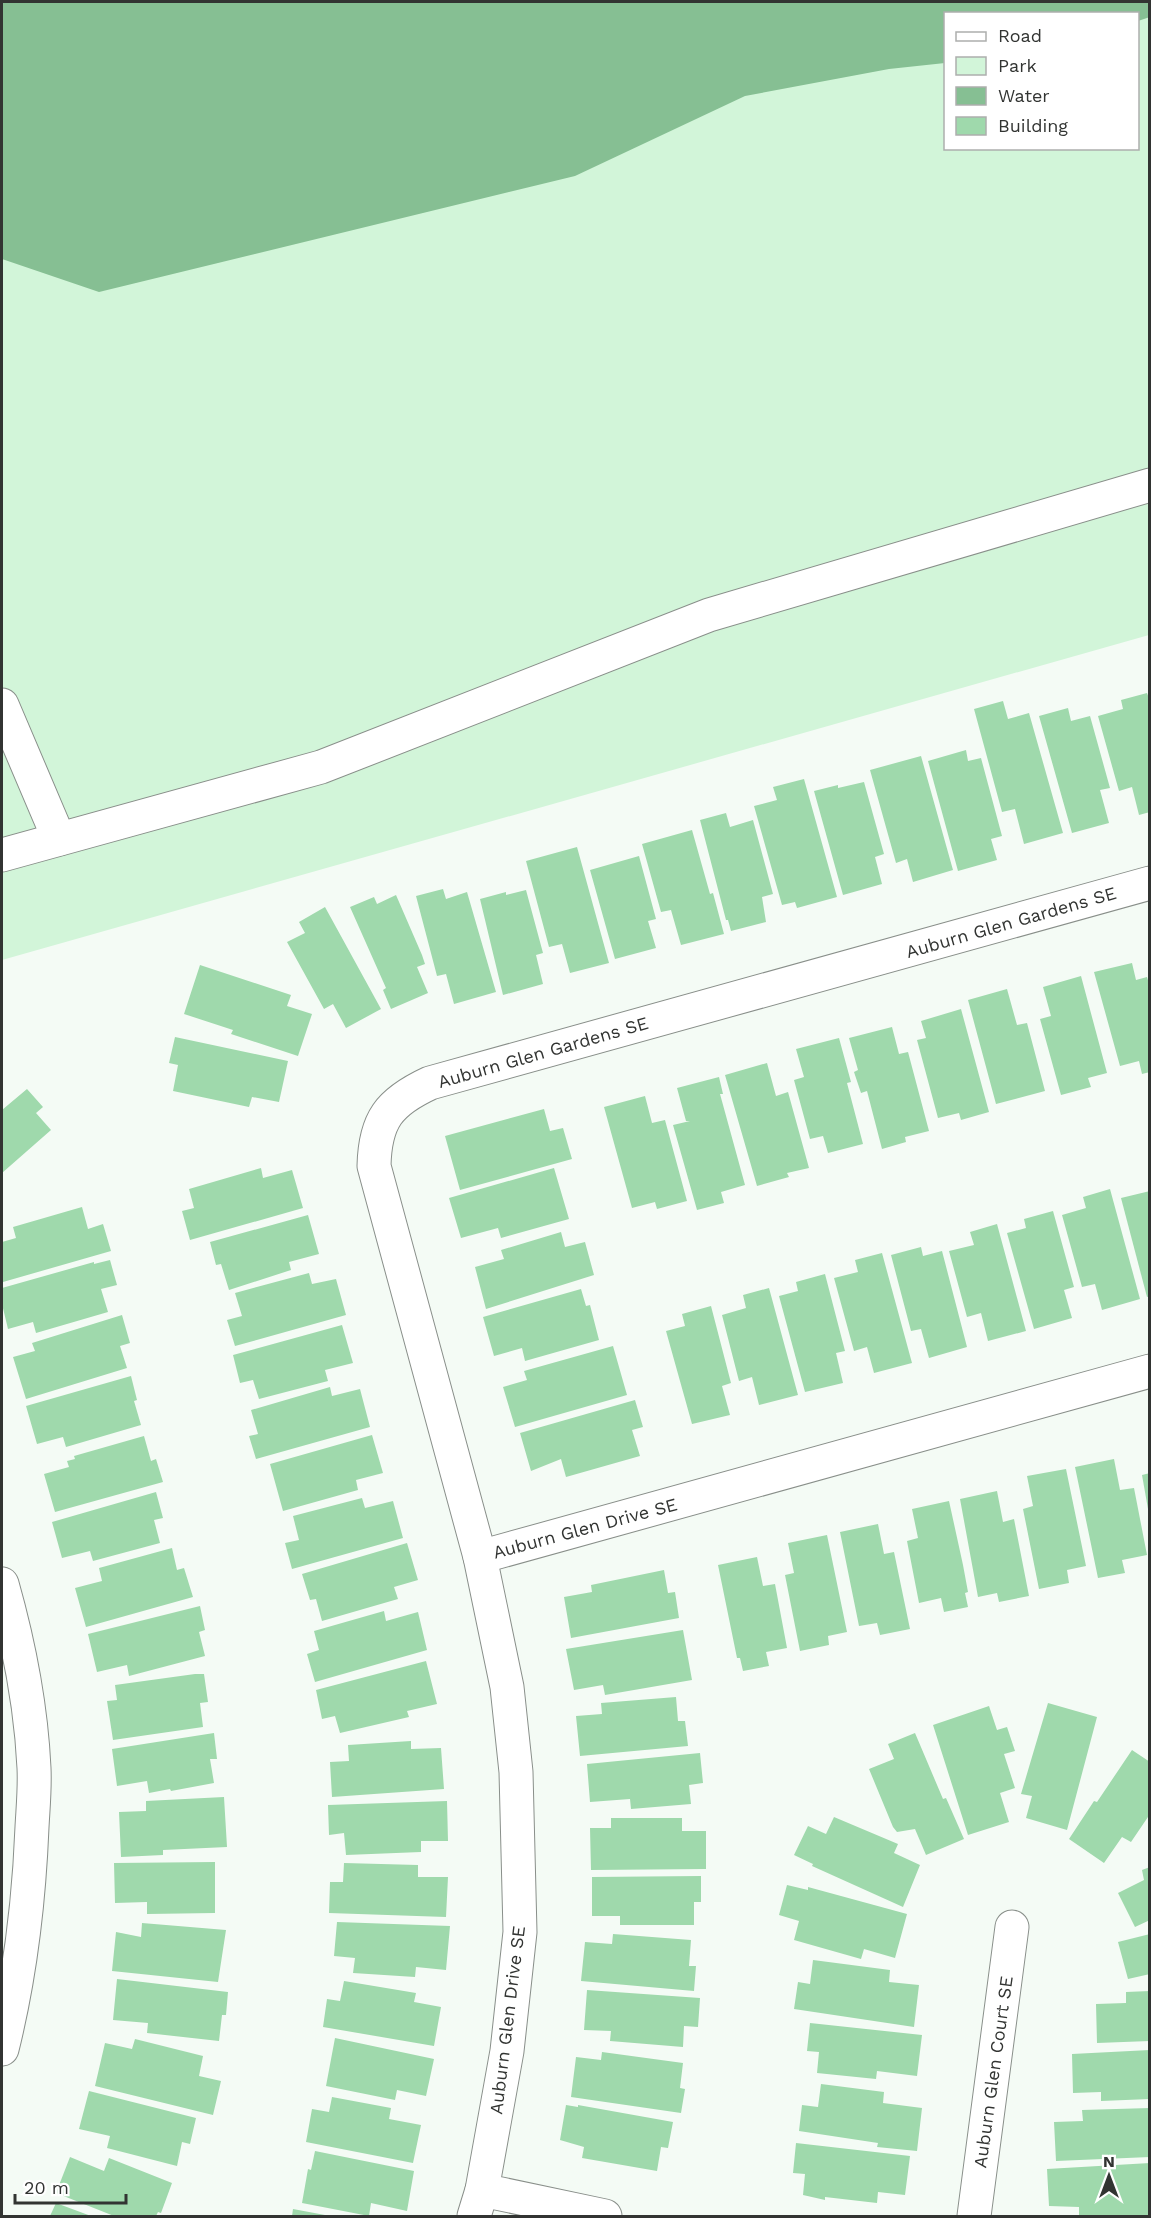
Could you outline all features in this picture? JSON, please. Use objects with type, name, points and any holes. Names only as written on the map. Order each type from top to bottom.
[{"type":"street","points":[[2,855],[321,768],[709,615],[1149,485]]},
{"type":"street","points":[[2,705],[59,839]]},
{"type":"street","name":"Auburn Glen Gardens SE","points":[[480,1557],[374,1166],[374,1142],[380,1125],[399,1101],[430,1083],[1149,883]]},
{"type":"street","name":"Auburn Glen Drive SE","points":[[605,2217],[478,2203],[507,2051],[520,1932],[514,1751],[507,1687],[480,1557],[1149,1371]]},
{"type":"street","points":[[2,1584],[17,1638],[26,1687],[34,1770],[29,1882],[11,2012],[2,2049]]},
{"type":"street","name":"Auburn Glen Court SE","points":[[974,2217],[1012,1927]]},
{"type":"green space","points":[[2,2],[1149,2],[1149,635],[2,960]]},
{"type":"water","points":[[2,2],[1149,2],[1150,17],[1139,21],[1139,12],[944,12],[944,63],[889,69],[745,96],[575,176],[99,292],[2,259]]},
{"type":"building","points":[[1147,693],[1150,701],[1150,812],[1139,815],[1132,787],[1119,791],[1098,716],[1123,709],[1121,700]]},
{"type":"building","points":[[1003,701],[1008,719],[1029,713],[1063,833],[1024,844],[1015,809],[1002,812],[974,709]]},
{"type":"building","points":[[1068,708],[1071,721],[1090,716],[1110,788],[1100,790],[1109,823],[1072,833],[1039,716]]},
{"type":"building","points":[[966,750],[968,761],[981,758],[1002,836],[991,839],[997,860],[958,871],[928,761]]},
{"type":"building","points":[[921,756],[953,870],[913,882],[907,859],[896,863],[870,770]]},
{"type":"building","points":[[804,779],[837,897],[797,908],[795,902],[782,905],[754,806],[777,800],[773,787]]},
{"type":"building","points":[[864,782],[884,854],[875,857],[882,884],[843,895],[814,791]]},
{"type":"building","points":[[726,813],[730,827],[753,820],[773,894],[762,897],[766,922],[731,931],[728,920],[726,920],[700,820]]},
{"type":"building","points":[[692,830],[724,934],[681,945],[671,910],[661,912],[642,844]]},
{"type":"building","points":[[577,847],[609,963],[570,973],[562,944],[549,947],[526,861]]},
{"type":"building","points":[[639,856],[656,919],[648,921],[656,948],[615,959],[590,870]]},
{"type":"building","points":[[443,889],[446,899],[467,892],[496,992],[454,1004],[446,974],[437,976],[416,896]]},
{"type":"building","points":[[526,890],[543,953],[536,955],[543,984],[503,995],[480,899],[506,892],[506,895]]},
{"type":"building","points":[[396,895],[425,964],[417,967],[428,993],[391,1009],[383,990],[386,988],[350,907],[374,897],[377,904]]},
{"type":"building","points":[[325,907],[381,1009],[346,1028],[333,1004],[324,1009],[287,942],[305,933],[299,922]]},
{"type":"building","points":[[1132,963],[1136,980],[1147,977],[1150,987],[1150,1072],[1142,1074],[1139,1061],[1120,1066],[1094,972]]},
{"type":"building","points":[[200,965],[291,995],[287,1006],[312,1014],[298,1056],[231,1034],[233,1030],[184,1014]]},
{"type":"building","points":[[1081,976],[1107,1073],[1088,1078],[1091,1087],[1061,1095],[1040,1019],[1051,1016],[1043,987]]},
{"type":"building","points":[[1007,989],[1017,1025],[1027,1023],[1045,1091],[996,1104],[968,1000]]},
{"type":"building","points":[[961,1009],[989,1112],[961,1120],[959,1113],[938,1118],[917,1040],[926,1038],[921,1021]]},
{"type":"building","points":[[892,1027],[899,1054],[908,1052],[929,1131],[905,1137],[906,1142],[882,1149],[867,1091],[861,1093],[854,1072],[858,1070],[849,1038]]},
{"type":"building","points":[[175,1037],[288,1061],[279,1102],[252,1097],[249,1107],[173,1091],[178,1065],[169,1063]]},
{"type":"building","points":[[839,1038],[851,1082],[847,1083],[863,1144],[828,1153],[823,1136],[810,1139],[794,1080],[804,1077],[796,1049]]},
{"type":"building","points":[[767,1063],[776,1096],[788,1092],[809,1168],[787,1173],[789,1177],[757,1186],[725,1075]]},
{"type":"building","points":[[719,1077],[723,1094],[720,1094],[745,1185],[721,1192],[724,1203],[697,1210],[673,1125],[690,1121],[686,1121],[677,1088]]},
{"type":"building","points":[[27,1089],[43,1107],[36,1113],[51,1130],[2,1173],[2,1110]]},
{"type":"building","points":[[645,1096],[652,1123],[665,1120],[687,1201],[657,1209],[655,1202],[632,1208],[604,1107]]},
{"type":"building","points":[[544,1109],[550,1131],[563,1128],[572,1159],[460,1190],[445,1136]]},
{"type":"building","points":[[261,1168],[263,1178],[292,1170],[303,1208],[190,1240],[182,1211],[194,1208],[189,1189]]},
{"type":"building","points":[[554,1168],[569,1219],[501,1238],[498,1228],[461,1238],[449,1198]]},
{"type":"building","points":[[1110,1189],[1140,1299],[1102,1310],[1095,1284],[1082,1287],[1062,1215],[1086,1208],[1083,1197]]},
{"type":"building","points":[[1150,1191],[1150,1296],[1147,1297],[1121,1198]]},
{"type":"building","points":[[82,1207],[88,1229],[103,1224],[111,1251],[3,1282],[2,1242],[16,1238],[13,1227]]},
{"type":"building","points":[[1053,1211],[1074,1287],[1064,1290],[1072,1318],[1034,1329],[1007,1233],[1026,1228],[1024,1219]]},
{"type":"building","points":[[308,1215],[319,1254],[289,1262],[291,1270],[229,1290],[221,1264],[216,1265],[210,1242]]},
{"type":"building","points":[[997,1224],[1026,1331],[988,1341],[981,1313],[967,1317],[949,1251],[974,1245],[970,1232]]},
{"type":"building","points":[[561,1232],[565,1247],[585,1242],[594,1275],[486,1309],[475,1267],[504,1259],[501,1250]]},
{"type":"building","points":[[921,1247],[923,1256],[942,1251],[967,1347],[929,1358],[921,1329],[911,1331],[891,1255]]},
{"type":"building","points":[[882,1253],[912,1363],[874,1373],[867,1347],[854,1351],[834,1278],[858,1272],[855,1260]]},
{"type":"building","points":[[110,1260],[117,1285],[101,1289],[108,1312],[36,1333],[33,1322],[8,1329],[2,1304],[2,1288],[94,1262],[94,1264]]},
{"type":"building","points":[[309,1273],[312,1284],[336,1279],[346,1315],[235,1346],[227,1320],[242,1316],[235,1293]]},
{"type":"building","points":[[825,1274],[845,1351],[836,1353],[843,1383],[805,1392],[779,1296],[798,1291],[796,1282]]},
{"type":"building","points":[[769,1288],[798,1395],[759,1405],[752,1377],[739,1381],[722,1315],[746,1308],[743,1295]]},
{"type":"building","points":[[581,1289],[586,1306],[590,1305],[599,1340],[525,1361],[522,1348],[494,1356],[483,1317]]},
{"type":"building","points":[[711,1306],[731,1383],[722,1386],[730,1415],[692,1424],[666,1331],[685,1326],[682,1314]]},
{"type":"building","points":[[122,1315],[130,1343],[120,1346],[127,1368],[26,1399],[13,1357],[35,1351],[32,1343]]},
{"type":"building","points":[[342,1325],[353,1363],[325,1370],[328,1381],[259,1399],[253,1380],[240,1383],[233,1355]]},
{"type":"building","points":[[613,1346],[627,1395],[515,1427],[503,1387],[527,1380],[524,1371]]},
{"type":"building","points":[[131,1376],[137,1400],[134,1401],[141,1425],[66,1447],[63,1437],[37,1444],[26,1406]]},
{"type":"building","points":[[330,1387],[332,1396],[360,1389],[370,1427],[256,1459],[249,1436],[258,1434],[251,1410]]},
{"type":"building","points":[[635,1400],[643,1427],[632,1430],[640,1456],[566,1477],[561,1459],[531,1471],[520,1433]]},
{"type":"building","points":[[372,1435],[383,1473],[356,1480],[358,1490],[283,1511],[270,1464]]},
{"type":"building","points":[[144,1436],[151,1461],[156,1459],[163,1482],[55,1512],[44,1474],[69,1467],[67,1461],[75,1459],[74,1456]]},
{"type":"building","points":[[1114,1459],[1120,1490],[1134,1488],[1147,1555],[1122,1560],[1125,1573],[1098,1578],[1075,1467]]},
{"type":"building","points":[[1066,1469],[1086,1566],[1067,1570],[1069,1583],[1039,1589],[1023,1509],[1033,1506],[1027,1476]]},
{"type":"building","points":[[1150,1473],[1150,1509],[1148,1509],[1142,1475]]},
{"type":"building","points":[[997,1491],[1003,1522],[1014,1519],[1029,1596],[999,1602],[997,1593],[978,1597],[960,1499]]},
{"type":"building","points":[[156,1492],[163,1518],[154,1520],[160,1543],[93,1561],[90,1551],[62,1558],[52,1522]]},
{"type":"building","points":[[362,1498],[365,1508],[393,1501],[403,1538],[292,1569],[285,1543],[299,1540],[293,1516]]},
{"type":"building","points":[[949,1501],[968,1592],[965,1593],[968,1607],[944,1612],[941,1598],[919,1603],[907,1541],[918,1538],[912,1509]]},
{"type":"building","points":[[878,1524],[884,1554],[894,1552],[910,1629],[880,1635],[877,1623],[859,1626],[840,1532]]},
{"type":"building","points":[[827,1535],[847,1632],[828,1636],[829,1645],[800,1651],[785,1575],[794,1573],[788,1543]]},
{"type":"building","points":[[407,1543],[418,1580],[394,1587],[398,1599],[322,1621],[316,1599],[310,1600],[302,1574]]},
{"type":"building","points":[[172,1548],[177,1570],[184,1568],[193,1597],[86,1627],[75,1588],[102,1581],[99,1568]]},
{"type":"building","points":[[757,1557],[763,1586],[775,1584],[787,1648],[766,1652],[769,1666],[743,1671],[740,1658],[737,1658],[718,1565]]},
{"type":"building","points":[[664,1570],[668,1593],[675,1592],[679,1618],[571,1638],[564,1597],[592,1592],[591,1585]]},
{"type":"building","points":[[200,1606],[205,1630],[199,1632],[205,1656],[129,1676],[127,1665],[97,1672],[88,1634]]},
{"type":"building","points":[[384,1611],[386,1621],[418,1612],[427,1650],[315,1682],[307,1654],[319,1650],[314,1631]]},
{"type":"building","points":[[683,1630],[692,1680],[605,1695],[603,1685],[574,1690],[566,1649]]},
{"type":"building","points":[[426,1661],[437,1704],[407,1711],[409,1717],[340,1733],[335,1716],[322,1719],[316,1690]]},
{"type":"building","points":[[204,1674],[208,1702],[200,1703],[203,1727],[113,1740],[107,1701],[117,1700],[115,1685]]},
{"type":"building","points":[[676,1697],[678,1721],[685,1721],[688,1746],[580,1756],[576,1716],[602,1714],[601,1703]]},
{"type":"building","points":[[1048,1703],[1097,1717],[1067,1830],[1026,1818],[1032,1796],[1021,1794]]},
{"type":"building","points":[[989,1706],[997,1730],[1007,1727],[1015,1751],[1004,1754],[1015,1788],[1000,1793],[1009,1822],[968,1835],[933,1725]]},
{"type":"building","points":[[214,1733],[217,1759],[210,1759],[214,1783],[149,1793],[147,1781],[117,1786],[112,1749]]},
{"type":"building","points":[[915,1733],[943,1799],[946,1798],[964,1839],[926,1855],[915,1829],[897,1832],[893,1827],[869,1769],[894,1759],[888,1744]]},
{"type":"building","points":[[411,1741],[411,1749],[441,1748],[444,1789],[332,1797],[330,1762],[349,1761],[348,1745]]},
{"type":"building","points":[[1132,1750],[1150,1762],[1150,1814],[1131,1842],[1122,1837],[1104,1863],[1069,1839]]},
{"type":"building","points":[[700,1753],[703,1783],[689,1785],[691,1804],[631,1809],[630,1799],[590,1802],[587,1764]]},
{"type":"building","points":[[224,1797],[227,1847],[163,1850],[163,1855],[121,1857],[119,1812],[146,1811],[146,1801]]},
{"type":"building","points":[[447,1801],[448,1841],[421,1841],[421,1852],[346,1855],[344,1833],[329,1835],[328,1805]]},
{"type":"building","points":[[834,1817],[898,1844],[894,1853],[920,1865],[903,1907],[812,1866],[813,1864],[794,1855],[808,1826],[826,1834]]},
{"type":"building","points":[[611,1818],[682,1818],[682,1831],[706,1831],[706,1869],[591,1870],[590,1828],[611,1828]]},
{"type":"building","points":[[215,1862],[215,1913],[147,1914],[147,1902],[115,1903],[114,1863]]},
{"type":"building","points":[[344,1863],[418,1865],[418,1877],[448,1877],[446,1917],[329,1913],[330,1882],[343,1882]]},
{"type":"building","points":[[1150,1867],[1150,1920],[1135,1927],[1118,1893],[1144,1880],[1142,1870]]},
{"type":"building","points":[[701,1876],[701,1902],[694,1902],[694,1925],[620,1925],[620,1916],[592,1916],[592,1877]]},
{"type":"building","points":[[787,1885],[808,1890],[808,1887],[907,1914],[895,1958],[864,1949],[861,1959],[794,1940],[799,1921],[779,1915]]},
{"type":"building","points":[[337,1922],[450,1926],[446,1970],[416,1967],[415,1977],[353,1973],[355,1958],[334,1956]]},
{"type":"building","points":[[142,1923],[226,1930],[218,1982],[112,1971],[116,1932],[141,1937]]},
{"type":"building","points":[[613,1934],[691,1940],[689,1966],[696,1966],[694,1991],[581,1981],[585,1942],[612,1944]]},
{"type":"building","points":[[1150,1934],[1150,1974],[1128,1979],[1118,1942]]},
{"type":"building","points":[[813,1960],[890,1970],[889,1982],[919,1985],[914,2027],[794,2009],[798,1982],[810,1984]]},
{"type":"building","points":[[117,1979],[228,1992],[226,2015],[222,2015],[219,2041],[147,2033],[148,2023],[113,2020]]},
{"type":"building","points":[[344,1981],[416,1993],[414,2002],[441,2007],[434,2046],[323,2027],[327,1999],[340,2001]]},
{"type":"building","points":[[587,1990],[700,1998],[698,2027],[684,2026],[683,2047],[610,2041],[611,2031],[584,2030]]},
{"type":"building","points":[[1150,1991],[1150,2041],[1097,2043],[1096,2004],[1126,2003],[1126,1992]]},
{"type":"building","points":[[810,2023],[922,2035],[917,2076],[877,2071],[876,2079],[817,2073],[819,2052],[807,2051]]},
{"type":"building","points":[[335,2038],[434,2059],[426,2096],[397,2090],[395,2100],[326,2086]]},
{"type":"building","points":[[135,2039],[203,2056],[199,2076],[221,2081],[213,2115],[95,2086],[105,2043],[132,2049]]},
{"type":"building","points":[[1150,2050],[1150,2099],[1101,2101],[1101,2092],[1073,2093],[1072,2054]]},
{"type":"building","points":[[602,2052],[683,2063],[680,2088],[685,2089],[681,2113],[571,2097],[576,2057],[601,2060]]},
{"type":"building","points":[[821,2084],[884,2092],[883,2103],[922,2108],[917,2151],[877,2147],[878,2143],[799,2131],[802,2105],[818,2107]]},
{"type":"building","points":[[89,2091],[196,2118],[190,2144],[182,2142],[177,2166],[107,2148],[110,2136],[79,2129]]},
{"type":"building","points":[[332,2097],[391,2108],[389,2119],[421,2125],[413,2163],[306,2142],[312,2109],[329,2112]]},
{"type":"building","points":[[566,2105],[578,2107],[578,2105],[673,2122],[668,2148],[661,2147],[657,2171],[582,2158],[584,2147],[560,2140]]},
{"type":"building","points":[[1150,2108],[1150,2157],[1056,2161],[1054,2122],[1083,2121],[1082,2110]]},
{"type":"building","points":[[796,2143],[910,2156],[905,2195],[878,2192],[877,2203],[825,2197],[825,2200],[803,2195],[805,2174],[793,2173]]},
{"type":"building","points":[[315,2151],[414,2171],[407,2211],[371,2203],[369,2216],[302,2203],[308,2169],[311,2170]]},
{"type":"building","points":[[70,2157],[104,2171],[109,2158],[172,2183],[161,2213],[158,2212],[156,2216],[114,2216],[56,2193]]},
{"type":"building","points":[[1150,2163],[1150,2215],[1079,2216],[1079,2207],[1049,2206],[1047,2169]]},
{"type":"building","points":[[56,2203],[91,2216],[50,2216]]},
{"type":"building","points":[[293,2209],[325,2215],[292,2216]]}]
